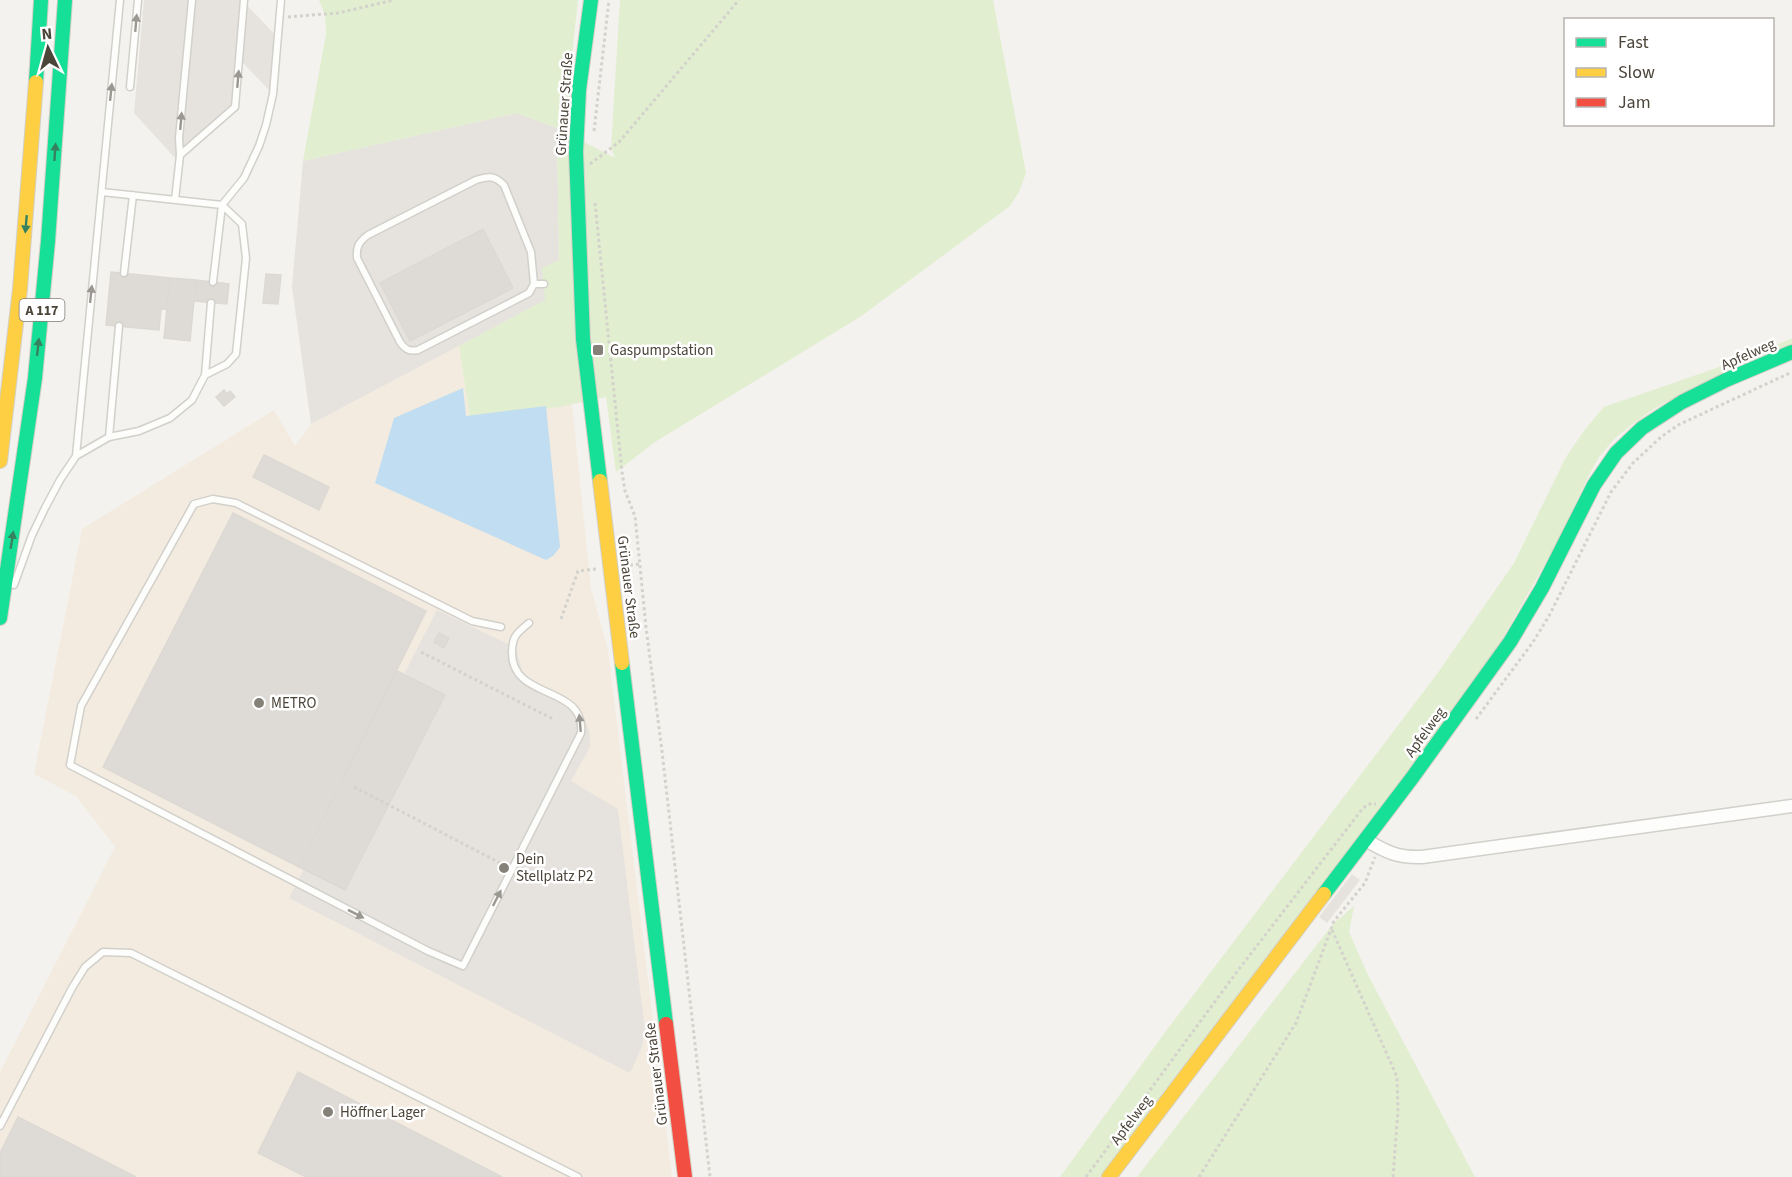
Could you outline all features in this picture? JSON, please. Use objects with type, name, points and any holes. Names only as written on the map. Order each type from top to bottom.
[{"type":"main road","name":"A 117","points":[[0,461],[11,378],[27,216],[41,0]]},
{"type":"main road","name":"A 117","points":[[0,620],[36,367],[57,123],[64,0]]},
{"type":"main road","name":"Grünauer Straße","points":[[591,0],[579,90],[583,339],[685,1177]]},
{"type":"main road","name":"Apfelweg","points":[[1109,1177],[1366,840],[1513,638],[1536,600],[1594,484],[1608,462],[1639,429],[1658,415],[1685,400],[1792,352]]},
{"type":"street","points":[[1366,840],[1392,854],[1422,857],[1792,806]]},
{"type":"lane","points":[[76,456],[120,0]]},
{"type":"lane","points":[[130,87],[138,0]]},
{"type":"lane","points":[[175,200],[192,0]]},
{"type":"lane","points":[[180,155],[235,107],[244,0]]},
{"type":"lane","points":[[213,282],[222,205],[244,178],[266,125],[273,94],[281,0]]},
{"type":"lane","points":[[489,176],[498,179],[504,185],[531,252],[534,284],[530,293],[418,350],[411,351],[404,348],[400,342],[357,258],[357,249],[359,242],[368,235],[476,180],[489,176]]},
{"type":"lane","points":[[102,192],[222,205],[242,224],[246,258],[236,354],[227,364],[205,375]]},
{"type":"lane","points":[[124,273],[133,195]]},
{"type":"lane","points":[[534,284],[544,284]]},
{"type":"lane","points":[[0,620],[32,535],[52,493],[76,456],[109,437],[139,431],[170,418],[192,400],[205,375],[211,303]]},
{"type":"lane","points":[[109,437],[119,326]]},
{"type":"lane","points":[[501,627],[472,621],[236,503],[213,499],[194,504],[81,706],[70,765],[428,951],[463,966],[581,733],[582,723],[579,713],[556,695],[531,686],[517,673],[512,660],[512,643],[516,634],[529,623]]},
{"type":"lane","points":[[0,1125],[85,967],[104,952],[131,953],[578,1177]]},
{"type":"path","points":[[280,18],[338,12],[394,0]]},
{"type":"path","points":[[593,134],[609,0]]},
{"type":"path","points":[[582,165],[619,142],[740,0]]},
{"type":"path","points":[[582,165],[590,154]]},
{"type":"path","points":[[582,165],[589,172]]},
{"type":"path","points":[[594,198],[622,472],[625,491],[635,516],[710,1177]]},
{"type":"path","points":[[561,619],[578,571],[640,564]]},
{"type":"path","points":[[421,652],[553,719]]},
{"type":"path","points":[[354,787],[512,869]]},
{"type":"path","points":[[1199,1177],[1296,1023],[1334,921],[1365,883]]},
{"type":"path","points":[[1332,930],[1397,1077],[1398,1110],[1393,1177]]},
{"type":"shaded area","points":[[144,0],[244,0],[278,38],[273,94],[240,60],[235,107],[177,160],[134,113]]},
{"type":"shaded area","points":[[517,113],[557,128],[559,260],[546,300],[311,424],[292,287],[303,161]]},
{"type":"shaded area","points":[[459,346],[470,418],[572,404],[591,589],[608,649],[672,1177],[0,1177],[0,1072],[115,847],[76,796],[34,774],[82,529],[274,410],[295,446],[311,424]]},
{"type":"shaded area","name":"Dein Stellplatz P2","points":[[437,610],[516,648],[522,671],[532,683],[582,713],[590,733],[590,747],[571,781],[618,809],[645,1031],[641,1049],[630,1073],[289,898]]},
{"type":"shaded area","points":[[1352,874],[1360,880],[1327,923],[1319,917]]},
{"type":"green space","points":[[319,0],[578,0],[570,72],[570,135],[615,158],[611,148],[620,0],[993,0],[1026,173],[1019,192],[1010,206],[860,317],[655,442],[616,472],[606,397],[559,407],[470,418],[459,346],[545,300],[542,268],[559,260],[557,128],[517,113],[303,161],[326,34],[325,15]]},
{"type":"green space","points":[[1792,338],[1792,344],[1652,410],[1615,438],[1599,457],[1590,473],[1555,546],[1493,655],[1360,837],[1165,1090],[1101,1177],[1060,1177],[1166,1031],[1437,674],[1514,563],[1566,457],[1604,407],[1751,356]]},
{"type":"green space","points":[[1354,906],[1349,932],[1368,975],[1475,1177],[1137,1177],[1333,924]]},
{"type":"water","points":[[463,388],[466,416],[546,406],[560,547],[553,556],[546,560],[375,483],[394,418]]},
{"type":"building","points":[[483,229],[513,288],[410,341],[380,283]]},
{"type":"building","points":[[111,272],[170,278],[167,309],[161,309],[159,330],[106,325]]},
{"type":"building","points":[[266,274],[281,275],[278,304],[263,303]]},
{"type":"building","points":[[170,278],[196,280],[190,341],[164,338]]},
{"type":"building","points":[[196,280],[229,284],[227,304],[194,301]]},
{"type":"building","points":[[224,390],[227,394],[230,391],[235,397],[224,406],[216,397]]},
{"type":"building","points":[[264,455],[329,487],[319,510],[253,477]]},
{"type":"building","name":"METRO","points":[[233,513],[426,611],[299,867],[103,767]]},
{"type":"building","points":[[439,633],[449,638],[444,648],[434,642]]},
{"type":"building","points":[[397,671],[445,695],[345,890],[299,867]]},
{"type":"building","name":"Höffner Lager","points":[[298,1072],[502,1177],[306,1177],[258,1153]]},
{"type":"building","points":[[18,1117],[136,1177],[0,1177],[0,1153]]},
{"type":"traffic: fast","points":[[36,82],[41,0]]},
{"type":"traffic: fast","points":[[0,618],[35,378],[48,241],[65,0]]},
{"type":"traffic: fast","points":[[591,0],[579,90],[576,152],[583,339],[600,481]]},
{"type":"traffic: fast","points":[[1324,894],[1412,778],[1510,642],[1542,588],[1594,485],[1616,453],[1642,428],[1682,402],[1726,380],[1792,352]]},
{"type":"traffic: fast","points":[[622,663],[666,1024]]},
{"type":"traffic: slow","points":[[0,461],[20,289],[36,82]]},
{"type":"traffic: slow","points":[[600,481],[622,663]]},
{"type":"traffic: slow","points":[[1109,1177],[1324,894]]},
{"type":"traffic: jam","points":[[666,1024],[685,1177]]},
{"type":"place","name":"Gaspumpstation","points":[[598,350]]},
{"type":"place","name":"METRO","points":[[259,703]]},
{"type":"place","name":"Dein Stellplatz P2","points":[[504,868]]},
{"type":"place","name":"Höffner Lager","points":[[328,1112]]}]
